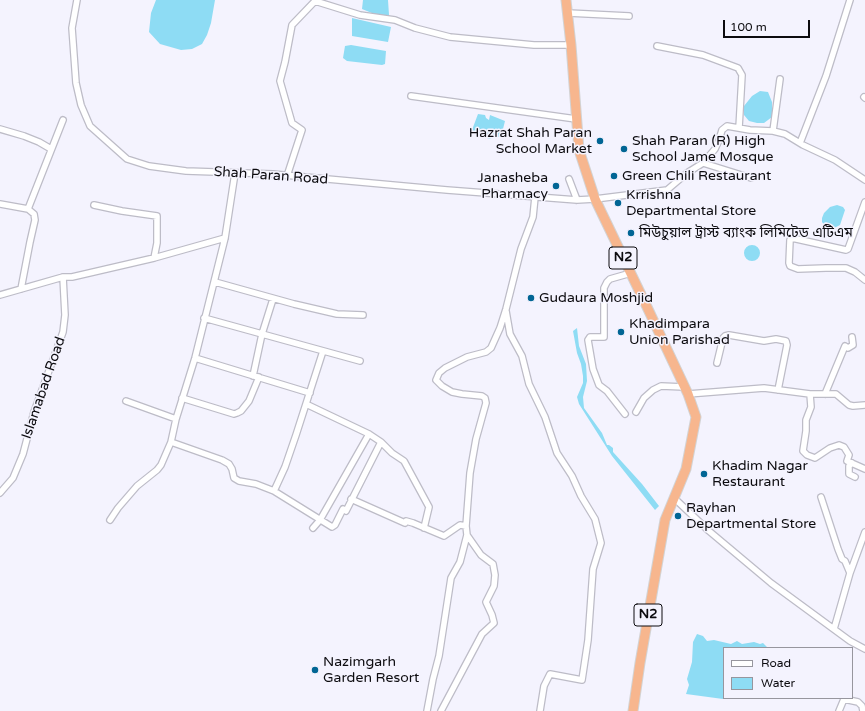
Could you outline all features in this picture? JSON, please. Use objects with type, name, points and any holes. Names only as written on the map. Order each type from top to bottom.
[{"type":"highway","name":"N2","points":[[566,0],[579,150],[595,199],[686,390],[696,417],[686,469],[665,520],[644,634],[633,711]]},
{"type":"street","name":"Shah Paran Road","points":[[77,0],[72,28],[76,83],[81,105],[90,126],[127,159],[149,166],[186,172],[286,176],[535,197],[576,200],[595,199],[667,190],[687,173],[703,163],[715,148],[724,127],[739,128]]},
{"type":"street","points":[[286,176],[299,143],[302,130],[292,123],[280,81],[292,25],[316,0],[360,15],[395,20],[415,28],[450,37],[534,45],[571,46]]},
{"type":"street","points":[[800,143],[826,76],[850,0]]},
{"type":"street","points":[[568,13],[629,16]]},
{"type":"street","points":[[657,46],[703,55],[738,68],[742,75],[739,128],[773,131],[785,134],[835,160],[865,180]]},
{"type":"street","points":[[773,131],[780,79]]},
{"type":"street","points":[[410,96],[576,119]]},
{"type":"street","points":[[28,209],[63,120]]},
{"type":"street","points":[[0,129],[34,140],[51,149]]},
{"type":"street","points":[[703,163],[751,178]]},
{"type":"street","points":[[110,520],[137,486],[161,465],[171,442],[176,419],[195,358],[204,318],[215,282],[225,238],[235,173]]},
{"type":"street","points":[[569,179],[576,200]]},
{"type":"street","points":[[426,711],[439,656],[451,578],[460,562],[467,535],[466,526],[470,473],[476,439],[486,403],[485,398],[482,396],[452,392],[436,380],[439,373],[445,368],[467,358],[486,352],[491,348],[500,328],[519,257],[533,217],[535,197]]},
{"type":"street","points":[[865,202],[848,249],[846,250],[792,238],[790,240],[789,263],[790,266],[798,270],[846,268],[865,280]]},
{"type":"street","points":[[0,204],[28,209],[34,214],[35,220],[21,290]]},
{"type":"street","points":[[94,205],[157,216],[157,243],[154,258]]},
{"type":"street","points":[[0,295],[63,277],[72,277],[154,258],[225,238]]},
{"type":"street","points":[[625,414],[607,391],[599,385],[593,369],[588,340],[590,336],[604,337],[604,288],[607,282],[610,279],[631,273]]},
{"type":"street","name":"Islamabad Road","points":[[0,493],[12,478],[23,454],[34,412],[63,332],[65,315],[63,277]]},
{"type":"street","points":[[215,282],[273,299],[336,314],[363,315]]},
{"type":"street","points":[[182,398],[234,414],[241,411],[249,401],[256,377],[262,334],[273,299]]},
{"type":"street","points":[[506,309],[510,334],[522,356],[529,384],[545,417],[557,453],[572,476],[580,496],[595,519],[601,543],[592,570],[588,640],[582,680],[550,674],[544,686],[540,711]]},
{"type":"street","points":[[204,318],[360,361]]},
{"type":"street","points":[[717,363],[723,338],[725,336],[764,341],[776,339],[786,341],[787,345],[778,390]]},
{"type":"street","points":[[825,394],[844,346],[848,348],[853,345],[852,337]]},
{"type":"street","points":[[274,490],[285,467],[323,351]]},
{"type":"street","points":[[195,358],[310,394]]},
{"type":"street","points":[[636,412],[644,398],[653,390],[661,386],[686,390],[764,388],[810,394],[836,394],[849,405],[865,405]]},
{"type":"street","points":[[810,394],[811,407],[806,420],[803,451],[806,455],[814,458],[838,445],[844,447],[848,455],[847,461],[865,469]]},
{"type":"street","points":[[126,401],[176,419]]},
{"type":"street","points":[[306,404],[369,434],[404,461],[429,507],[424,528]]},
{"type":"street","points":[[313,528],[320,520],[369,434]]},
{"type":"street","points":[[171,442],[222,460],[229,464],[234,478],[239,481],[256,484],[274,490],[332,527],[343,509],[346,511],[381,442]]},
{"type":"street","points":[[852,463],[849,466],[849,474],[855,477]]},
{"type":"street","points":[[821,497],[830,528],[842,559],[845,561],[850,573]]},
{"type":"street","points":[[352,499],[402,522],[405,523],[406,521],[444,536],[460,524],[466,526]]},
{"type":"street","points":[[673,502],[771,583],[834,629],[865,649]]},
{"type":"street","points":[[834,629],[850,573],[865,532]]},
{"type":"street","points":[[442,711],[482,634],[494,623],[492,614],[486,602],[494,586],[495,575],[493,564],[481,555],[467,535]]},
{"type":"street","points":[[839,711],[844,699],[858,702],[862,706],[863,711]]},
{"type":"water","points":[[156,0],[215,0],[211,23],[202,44],[192,49],[181,50],[160,44],[149,32],[151,13]]},
{"type":"water","points":[[363,0],[388,0],[389,15],[384,18],[362,9]]},
{"type":"water","points":[[352,18],[391,27],[388,42],[352,36]]},
{"type":"water","points":[[351,45],[386,51],[385,64],[382,65],[347,61],[343,58],[345,46]]},
{"type":"water","points":[[760,91],[768,92],[772,102],[772,117],[764,123],[749,121],[744,115],[744,106],[752,96]]},
{"type":"water","points":[[478,114],[485,115],[489,120],[490,115],[505,121],[501,137],[494,136],[490,139],[474,134],[472,130]]},
{"type":"water","points":[[837,205],[843,207],[845,210],[840,225],[834,228],[825,226],[822,222],[824,213],[830,207]]},
{"type":"water","points":[[749,245],[755,245],[760,250],[758,259],[755,261],[749,261],[744,256],[744,250]]},
{"type":"water","points":[[577,328],[579,346],[586,364],[587,381],[583,397],[584,408],[602,433],[607,445],[613,448],[613,452],[642,484],[659,506],[655,510],[612,456],[579,404],[577,397],[583,383],[583,376],[573,331]]},
{"type":"water","points":[[697,634],[703,636],[707,641],[714,640],[731,644],[737,641],[742,644],[754,642],[760,644],[763,643],[767,647],[723,647],[723,699],[686,694],[689,685],[687,679],[692,662],[693,642]]},
{"type":"place","name":"Hazrat Shah Paran School Market","points":[[600,141]]},
{"type":"place","name":"Shah Paran (R) High School Jame Mosque","points":[[624,149]]},
{"type":"place","name":"Green Chili Restaurant","points":[[614,176]]},
{"type":"place","name":"Janasheba Pharmacy","points":[[556,186]]},
{"type":"place","name":"Krrishna Departmental Store","points":[[618,203]]},
{"type":"place","name":"মিউচুয়াল ট্রাস্ট ব্যাংক লিমিটেড এটিএম","points":[[631,233]]},
{"type":"place","name":"Gudaura Moshjid","points":[[531,298]]},
{"type":"place","name":"Khadimpara Union Parishad","points":[[621,332]]},
{"type":"place","name":"Khadim Nagar Restaurant","points":[[704,474]]},
{"type":"place","name":"Rayhan Departmental Store","points":[[678,516]]},
{"type":"place","name":"Nazimgarh Garden Resort","points":[[315,670]]}]
